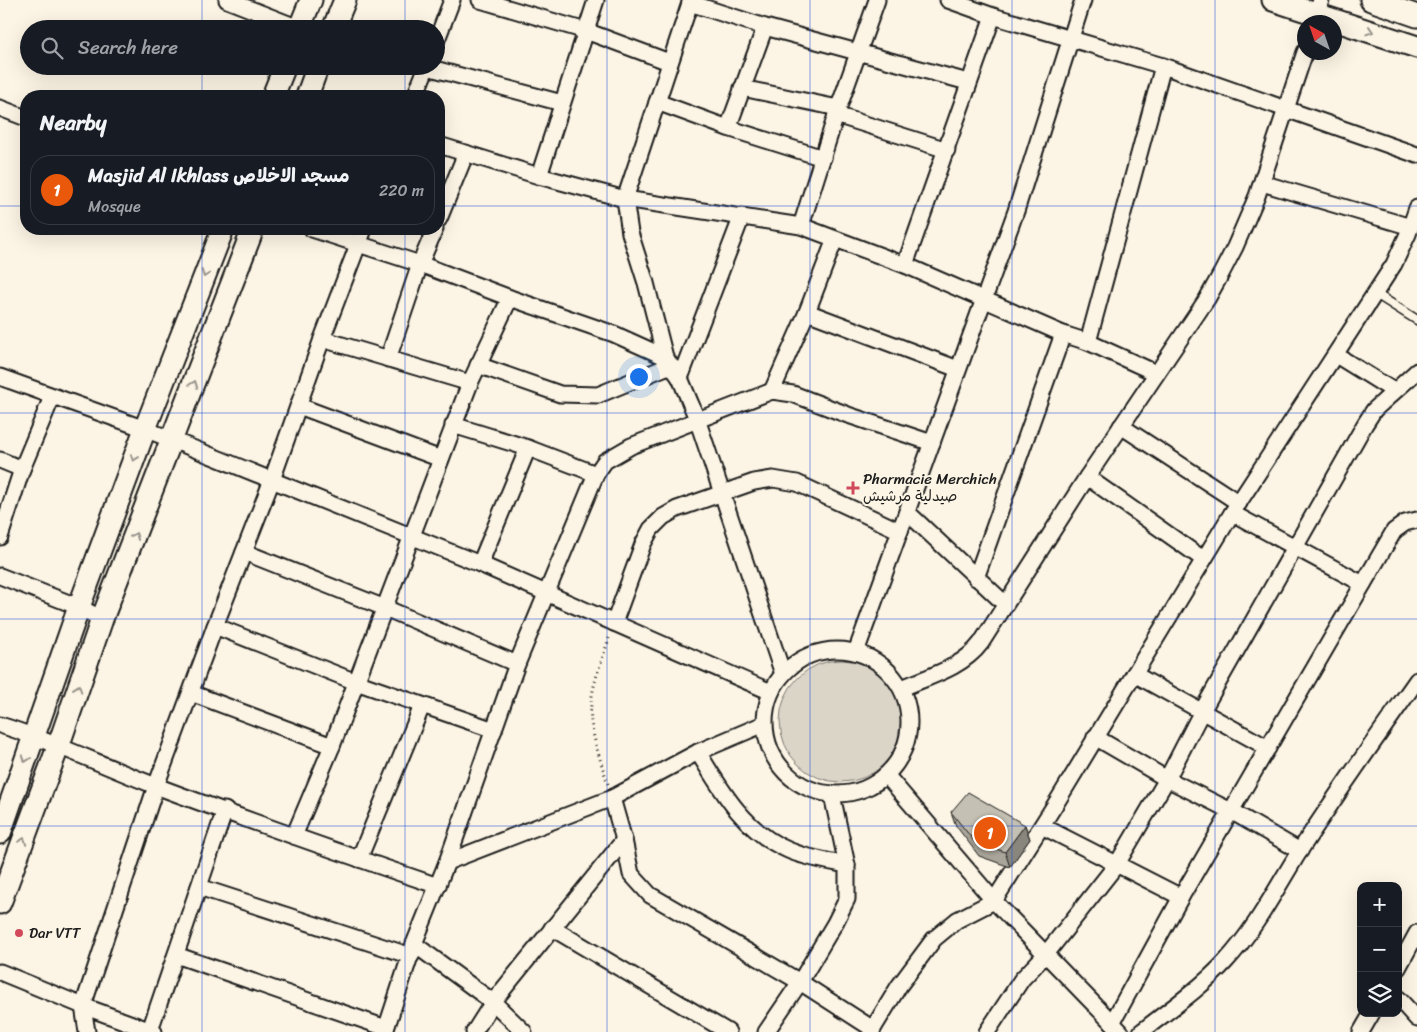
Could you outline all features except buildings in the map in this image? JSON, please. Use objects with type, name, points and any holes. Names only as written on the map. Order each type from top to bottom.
[{"type":"street","points":[[227,0],[278,20]]},
{"type":"street","points":[[302,20],[311,0]]},
{"type":"street","points":[[337,20],[345,0]]},
{"type":"street","points":[[444,20],[452,0]]},
{"type":"street","points":[[480,0],[586,31],[669,62]]},
{"type":"street","points":[[539,176],[596,0]]},
{"type":"street","points":[[802,226],[837,111],[877,0]]},
{"type":"street","points":[[948,0],[993,16],[1163,66],[1417,155]]},
{"type":"street","points":[[856,652],[1016,212],[1084,0]]},
{"type":"street","points":[[1273,0],[1317,12],[1417,47]]},
{"type":"street","points":[[1370,0],[1417,16]]},
{"type":"street","points":[[783,674],[697,419],[680,378],[668,361],[630,234],[625,199],[669,62],[691,2],[858,53],[968,82]]},
{"type":"street","points":[[905,265],[947,150],[968,82],[993,16]]},
{"type":"street","points":[[728,128],[765,26]]},
{"type":"street","points":[[902,688],[950,668],[973,653],[1087,477],[1207,299],[1235,247],[1262,183],[1302,60]]},
{"type":"street","points":[[1088,342],[1163,66]]},
{"type":"street","points":[[445,71],[562,102]]},
{"type":"street","points":[[275,90],[281,75]]},
{"type":"street","points":[[309,90],[315,75]]},
{"type":"street","points":[[417,90],[423,75]]},
{"type":"street","points":[[742,88],[837,111],[947,150]]},
{"type":"street","points":[[657,102],[728,128],[824,158]]},
{"type":"street","points":[[0,108],[20,116]]},
{"type":"street","points":[[445,147],[539,176],[625,199],[802,226],[905,265],[1063,334],[1088,342],[1156,373]]},
{"type":"street","points":[[445,204],[466,153]]},
{"type":"street","points":[[1262,183],[1412,232]]},
{"type":"street","points":[[612,798],[631,874],[650,895],[800,982],[872,1031],[899,986],[934,939],[957,920],[994,901],[1042,826],[1236,508],[1376,294],[1412,232],[1417,208]]},
{"type":"street","points":[[680,378],[742,216]]},
{"type":"street","points":[[0,834],[79,607],[145,429],[221,235]]},
{"type":"street","points":[[0,903],[58,747],[102,619],[252,235]]},
{"type":"street","points":[[331,235],[420,264],[614,334],[668,361]]},
{"type":"street","points":[[87,1032],[83,1006],[156,786],[362,235]]},
{"type":"street","points":[[388,359],[420,264],[432,235]]},
{"type":"street","points":[[772,391],[807,312],[835,238]]},
{"type":"street","points":[[294,836],[332,746],[453,425],[478,365],[510,298]]},
{"type":"street","points":[[807,312],[958,369]]},
{"type":"street","points":[[976,578],[1063,334]]},
{"type":"street","points":[[322,339],[470,383]]},
{"type":"street","points":[[1336,355],[1394,392]]},
{"type":"street","points":[[478,365],[560,394],[598,395],[668,361]]},
{"type":"street","points":[[986,1032],[1022,979],[1046,954],[1117,864],[1167,779],[1202,711],[1296,548],[1364,424],[1374,410],[1417,371]]},
{"type":"street","points":[[0,378],[145,429],[480,564],[771,692]]},
{"type":"street","points":[[176,955],[386,1030],[412,950],[447,862],[516,664],[548,593],[596,474],[605,461],[631,446],[772,391],[793,394],[848,415],[932,442]]},
{"type":"street","points":[[0,537],[22,469],[52,396]]},
{"type":"street","points":[[298,406],[441,459]]},
{"type":"street","points":[[453,425],[528,448],[596,474]]},
{"type":"street","points":[[1121,426],[1236,508],[1296,548],[1364,584]]},
{"type":"street","points":[[480,564],[528,448]]},
{"type":"street","points":[[0,460],[22,469]]},
{"type":"street","points":[[1087,477],[1204,559]]},
{"type":"street","points":[[614,623],[643,544],[651,529],[662,518],[677,509],[754,482],[773,478],[797,483],[900,531]]},
{"type":"street","points":[[907,512],[1005,604]]},
{"type":"street","points":[[887,776],[994,901],[1117,1028],[1181,897],[1394,531],[1405,523],[1417,520]]},
{"type":"street","points":[[244,552],[385,608],[516,664]]},
{"type":"street","points":[[0,576],[79,607],[102,619]]},
{"type":"street","points":[[216,626],[356,682],[494,730]]},
{"type":"street","points":[[829,650],[856,652],[871,658],[889,670],[902,688],[910,718],[905,750],[887,776],[861,791],[832,795],[811,791],[792,780],[777,765],[768,745],[764,724],[766,702],[776,683],[790,666],[808,655],[829,650]]},
{"type":"street","points":[[1134,674],[1268,748]]},
{"type":"street","points":[[1141,1032],[1226,962],[1251,930],[1300,851],[1417,680]]},
{"type":"street","points":[[192,693],[332,746]]},
{"type":"street","points":[[359,860],[422,706]]},
{"type":"street","points":[[447,862],[612,798],[698,752],[764,724]]},
{"type":"street","points":[[0,725],[34,736],[156,786],[359,860],[438,886]]},
{"type":"street","points":[[1096,737],[1167,779],[1231,811],[1300,851]]},
{"type":"street","points":[[698,752],[717,784],[761,835],[787,850],[814,859],[847,865]]},
{"type":"street","points":[[766,1032],[800,982],[847,899],[847,865],[832,795]]},
{"type":"street","points":[[0,972],[83,1006],[152,1031],[224,810]]},
{"type":"street","points":[[1042,826],[1181,897]]},
{"type":"street","points":[[474,1032],[493,1002],[624,840]]},
{"type":"street","points":[[200,887],[412,950],[493,1002],[524,1032]]},
{"type":"street","points":[[552,928],[728,1032]]},
{"type":"street","points":[[1402,961],[1417,933]]},
{"type":"street","points":[[1402,1002],[1417,1019]]},
{"type":"street","points":[[1361,1032],[1370,1017]]},
{"type":"lane","points":[[1376,294],[1417,320]]},
{"type":"path","points":[[612,798],[596,745],[591,702],[614,623]]},
{"type":"shaded area","points":[[841,660],[865,664],[884,678],[898,697],[902,721],[898,745],[884,764],[865,778],[841,782],[817,778],[798,764],[784,745],[780,721],[784,697],[798,678],[817,664]]},
{"type":"place","name":"Pharmacie Merchich صيدلية مرشيش","points":[[853,488]]},
{"type":"place","name":"Masjid Al Ikhlass مسجد الاخلاص","points":[[990,833]]},
{"type":"place","name":"Dar VTT","points":[[19,933]]}]
